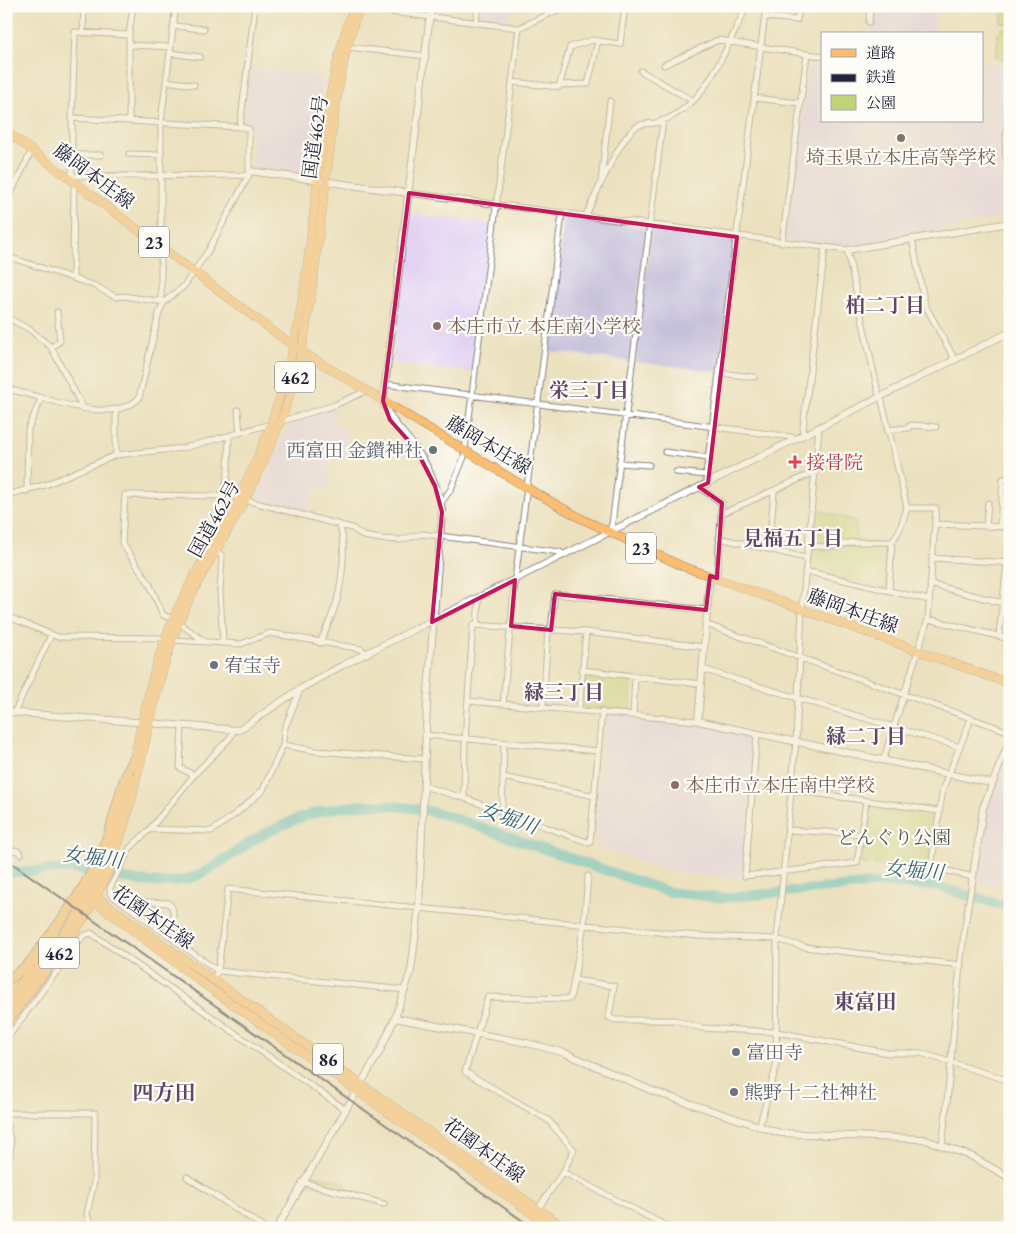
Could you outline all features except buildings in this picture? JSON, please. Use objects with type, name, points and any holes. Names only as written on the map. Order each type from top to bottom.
[{"type":"highway","points":[[26,967],[93,884],[105,860],[112,824],[127,772],[133,761]]},
{"type":"highway","points":[[6,982],[26,967],[44,949],[79,902],[92,899]]},
{"type":"highway","points":[[6,1023],[60,951]]},
{"type":"main road","name":"国道462号","points":[[176,621],[245,500],[280,421],[302,351],[337,94],[358,7]]},
{"type":"main road","name":"国道462号","points":[[133,761],[176,621],[251,472],[270,424],[293,346],[336,64],[358,7]]},
{"type":"main road","name":"藤岡本庄線","points":[[6,132],[72,178],[160,247],[293,346],[527,488],[608,533],[714,577],[1010,684]]},
{"type":"main road","name":"国道462号","points":[[6,1012],[60,951],[92,899],[93,884],[133,798],[145,723]]},
{"type":"main road","name":"国道462号","points":[[6,1002],[31,971],[55,948],[92,899]]},
{"type":"main road","name":"花園本庄線","points":[[92,899],[362,1083],[565,1228]]},
{"type":"main road","name":"花園本庄線","points":[[92,899],[194,977],[553,1228]]},
{"type":"street","points":[[83,33],[84,6]]},
{"type":"street","points":[[129,120],[129,35],[133,6]]},
{"type":"street","points":[[164,302],[161,299],[160,247],[161,121],[176,6]]},
{"type":"street","points":[[240,127],[256,6]]},
{"type":"street","points":[[278,1228],[302,1182],[358,1091],[395,1018],[415,952],[419,907],[425,735],[441,502],[416,449],[390,420],[383,401],[431,6]]},
{"type":"street","points":[[476,22],[478,6]]},
{"type":"street","points":[[549,14],[550,6]]},
{"type":"street","points":[[358,7],[519,28],[566,6]]},
{"type":"street","points":[[512,82],[559,87],[570,47],[593,40],[620,44],[624,6]]},
{"type":"street","points":[[585,217],[616,154],[630,132],[643,124],[671,117],[693,101],[706,85],[747,6]]},
{"type":"street","points":[[708,483],[706,475],[708,458],[766,6]]},
{"type":"street","points":[[765,17],[797,20],[799,6]]},
{"type":"street","points":[[869,22],[870,6]]},
{"type":"street","points":[[174,26],[204,29]]},
{"type":"street","points":[[441,502],[458,475],[465,449],[519,28]]},
{"type":"street","points":[[72,278],[72,118],[75,32],[129,35]]},
{"type":"street","points":[[664,64],[718,40],[727,43],[821,56]]},
{"type":"street","points":[[559,84],[588,84],[598,41]]},
{"type":"street","points":[[129,44],[200,57]]},
{"type":"street","points":[[348,47],[426,56]]},
{"type":"street","points":[[782,243],[807,54]]},
{"type":"street","points":[[1009,169],[1006,154],[1010,66]]},
{"type":"street","points":[[641,71],[693,101]]},
{"type":"street","points":[[166,81],[194,85]]},
{"type":"street","points":[[754,98],[800,103]]},
{"type":"street","points":[[600,188],[610,101]]},
{"type":"street","points":[[6,389],[83,408],[116,410],[132,404],[139,398],[159,313],[164,302],[184,286],[221,228],[249,173],[249,129],[161,121],[72,118]]},
{"type":"street","points":[[608,533],[619,463],[663,120]]},
{"type":"street","points":[[6,203],[32,150]]},
{"type":"street","points":[[129,154],[160,155]]},
{"type":"street","points":[[72,155],[101,155]]},
{"type":"street","points":[[72,178],[249,173],[317,179],[496,206],[847,250],[1010,223]]},
{"type":"street","points":[[503,704],[515,580],[562,214]]},
{"type":"street","points":[[912,239],[925,305],[955,360]]},
{"type":"street","points":[[802,436],[825,248]]},
{"type":"street","points":[[847,250],[878,392],[881,396],[887,430],[907,508],[900,529],[892,542],[889,590]]},
{"type":"street","points":[[6,256],[72,278],[116,297],[139,297],[164,302]]},
{"type":"street","points":[[51,347],[60,341],[57,312]]},
{"type":"street","points":[[6,317],[29,329],[51,347],[83,408]]},
{"type":"street","points":[[6,712],[234,730],[247,726],[300,689],[367,654],[1010,332]]},
{"type":"street","points":[[720,373],[754,377]]},
{"type":"street","points":[[385,384],[792,436],[795,440]]},
{"type":"street","points":[[6,496],[27,491],[116,455],[184,448],[335,405],[366,391]]},
{"type":"street","points":[[27,491],[28,429],[41,399]]},
{"type":"street","points":[[116,410],[116,455]]},
{"type":"street","points":[[238,410],[240,432]]},
{"type":"street","points":[[887,430],[908,428],[911,425],[936,427]]},
{"type":"street","points":[[759,1128],[776,1067],[777,940],[792,790],[799,698],[802,609],[819,428]]},
{"type":"street","points":[[228,516],[222,513],[228,469],[229,436]]},
{"type":"street","points":[[665,452],[708,458]]},
{"type":"street","points":[[619,463],[649,465]]},
{"type":"street","points":[[676,472],[706,475]]},
{"type":"street","points":[[720,514],[774,492],[815,472]]},
{"type":"street","points":[[1000,527],[1003,479],[1010,479]]},
{"type":"street","points":[[698,720],[706,610],[714,577],[722,504],[699,487]]},
{"type":"street","points":[[769,548],[774,492]]},
{"type":"street","points":[[204,641],[176,621],[163,615],[149,583],[122,543],[125,495],[223,496]]},
{"type":"street","points":[[245,500],[352,528],[363,536],[401,540],[421,534],[560,552],[564,555]]},
{"type":"street","points":[[986,526],[988,503]]},
{"type":"street","points":[[883,760],[928,619],[936,508],[907,508]]},
{"type":"street","points":[[935,524],[1010,527]]},
{"type":"street","points":[[320,642],[336,606],[339,590],[344,543],[339,526]]},
{"type":"street","points":[[719,538],[806,558]]},
{"type":"street","points":[[809,546],[829,547],[854,542],[892,542]]},
{"type":"street","points":[[216,550],[222,556],[220,592],[223,642]]},
{"type":"street","points":[[932,558],[1009,563],[999,636]]},
{"type":"street","points":[[805,571],[929,600]]},
{"type":"street","points":[[930,584],[1003,603]]},
{"type":"street","points":[[543,707],[555,594],[706,610]]},
{"type":"street","points":[[464,798],[465,740],[474,625],[477,625],[479,598]]},
{"type":"street","points":[[6,616],[51,635],[80,638],[169,639],[196,643],[204,641],[241,644],[270,633],[361,649],[367,654]]},
{"type":"street","points":[[928,619],[1010,639]]},
{"type":"street","points":[[705,624],[1010,732]]},
{"type":"street","points":[[477,625],[586,632],[704,648]]},
{"type":"street","points":[[579,709],[586,632]]},
{"type":"street","points":[[14,713],[51,635]]},
{"type":"street","points":[[702,668],[960,747]]},
{"type":"street","points":[[582,670],[701,684]]},
{"type":"street","points":[[633,714],[635,676]]},
{"type":"street","points":[[150,829],[212,831],[263,790],[283,745],[284,730],[300,689]]},
{"type":"street","points":[[468,701],[698,720],[991,783]]},
{"type":"street","points":[[423,786],[464,798],[590,842],[602,711]]},
{"type":"street","points":[[971,719],[949,775],[939,811],[931,866],[972,880]]},
{"type":"street","points":[[182,726],[180,768],[194,775]]},
{"type":"street","points":[[234,730],[230,738],[194,775],[150,829],[134,842],[121,863],[110,888],[112,896],[218,971],[405,990]]},
{"type":"street","points":[[758,734],[745,876],[857,863],[866,801]]},
{"type":"street","points":[[425,735],[598,751]]},
{"type":"street","points":[[942,1146],[968,900],[983,808],[991,783],[1010,739]]},
{"type":"street","points":[[502,812],[504,743]]},
{"type":"street","points":[[283,745],[316,751],[424,759]]},
{"type":"street","points":[[503,777],[595,796]]},
{"type":"street","points":[[792,790],[939,811]]},
{"type":"street","points":[[788,830],[861,834]]},
{"type":"street","points":[[6,848],[18,851],[21,854]]},
{"type":"street","points":[[538,1209],[563,1172],[574,1150],[548,1120],[465,1072],[488,997],[570,999],[584,924],[588,876]]},
{"type":"street","points":[[212,980],[218,971],[228,889],[698,936],[777,940],[804,947],[961,965]]},
{"type":"street","points":[[128,904],[134,901],[168,903],[172,905],[174,910],[168,935]]},
{"type":"street","points":[[6,1040],[83,936],[94,934],[346,1110]]},
{"type":"street","points":[[574,980],[614,986],[610,1017],[614,1020],[675,1020],[700,1028],[777,1032],[888,1053],[921,1054],[952,1065],[1010,1081]]},
{"type":"street","points":[[395,1018],[565,1053],[655,1092],[759,1128],[794,1134],[915,1138],[971,1156],[1010,1178]]},
{"type":"street","points":[[6,1114],[95,1113],[94,1182],[87,1214],[91,1228]]},
{"type":"street","points":[[6,1123],[11,1144],[6,1185]]},
{"type":"street","points":[[563,1172],[670,1228]]},
{"type":"street","points":[[187,1177],[265,1228]]},
{"type":"street","points":[[302,1182],[384,1204]]},
{"type":"highlighted area","points":[[409,193],[737,237],[708,483],[699,487],[722,503],[717,578],[710,576],[706,610],[555,594],[551,630],[511,626],[515,580],[432,622],[442,512],[435,486],[416,449],[390,420],[383,401]]},
{"type":"shaded area","points":[[480,6],[522,6],[522,11],[511,10],[509,25],[479,22]]},
{"type":"shaded area","points":[[873,6],[936,6],[935,32],[872,32]]},
{"type":"shaded area","name":"埼玉県立本庄高等学校","points":[[810,56],[821,57],[821,122],[984,122],[984,61],[1007,66],[1003,155],[1010,193],[1010,216],[846,247],[787,240],[785,237]]},
{"type":"shaded area","points":[[250,67],[325,77],[312,172],[309,174],[254,168],[252,164],[252,128],[243,123]]},
{"type":"shaded area","name":"本庄市立 本庄南小学校","points":[[409,214],[492,224],[473,372],[392,363]]},
{"type":"shaded area","points":[[564,218],[646,228],[630,361],[547,351]]},
{"type":"shaded area","points":[[652,230],[735,239],[718,371],[635,362]]},
{"type":"shaded area","points":[[336,406],[334,427],[347,428],[345,456],[331,455],[328,489],[315,488],[307,515],[257,502],[255,498],[290,421]]},
{"type":"shaded area","name":"本庄市立本庄南中学校","points":[[606,714],[692,722],[693,725],[752,736],[754,739],[743,877],[724,878],[685,874],[640,862],[596,845],[597,831],[595,830]]},
{"type":"shaded area","points":[[1010,749],[1010,890],[976,881],[987,811],[996,778]]},
{"type":"green space","points":[[1003,6],[1010,6],[1010,24],[1001,23]]},
{"type":"green space","points":[[1002,28],[1009,29],[1007,60],[996,58],[998,33],[1001,32]]},
{"type":"green space","points":[[815,509],[856,521],[856,540],[889,545],[887,588],[808,568],[815,531]]},
{"type":"green space","points":[[587,673],[632,678],[631,709],[584,708],[584,675]]},
{"type":"green space","name":"どんぐり公園","points":[[871,804],[935,814],[928,868],[861,864]]},
{"type":"green space","points":[[311,1174],[346,1182],[344,1192],[307,1182]]},
{"type":"waterway","name":"女堀川","points":[[6,873],[67,869],[139,881],[168,882],[183,880],[209,870],[249,843],[297,819],[344,807],[368,805],[418,809],[445,815],[669,892],[722,898],[883,883],[934,886],[1010,907]]},
{"type":"railway","points":[[6,859],[533,1228]]},
{"type":"place","name":"埼玉県立本庄高等学校","points":[[901,138]]},
{"type":"place","name":"本庄市立 本庄南小学校","points":[[437,326]]},
{"type":"place","name":"西富田 金鑚神社","points":[[433,450]]},
{"type":"place","name":"接骨院","points":[[795,462]]},
{"type":"place","name":"宥宝寺","points":[[214,665]]},
{"type":"place","name":"本庄市立本庄南中学校","points":[[675,785]]},
{"type":"place","name":"富田寺","points":[[736,1052]]},
{"type":"place","name":"熊野十二社神社","points":[[734,1092]]},
{"type":"district","name":"柏二丁目","points":[[885,305]]},
{"type":"district","name":"栄三丁目","points":[[589,390]]},
{"type":"district","name":"見福五丁目","points":[[793,538]]},
{"type":"district","name":"緑三丁目","points":[[564,692]]},
{"type":"district","name":"緑二丁目","points":[[866,736]]},
{"type":"district","name":"東富田","points":[[865,1001]]},
{"type":"district","name":"四方田","points":[[164,1092]]}]
